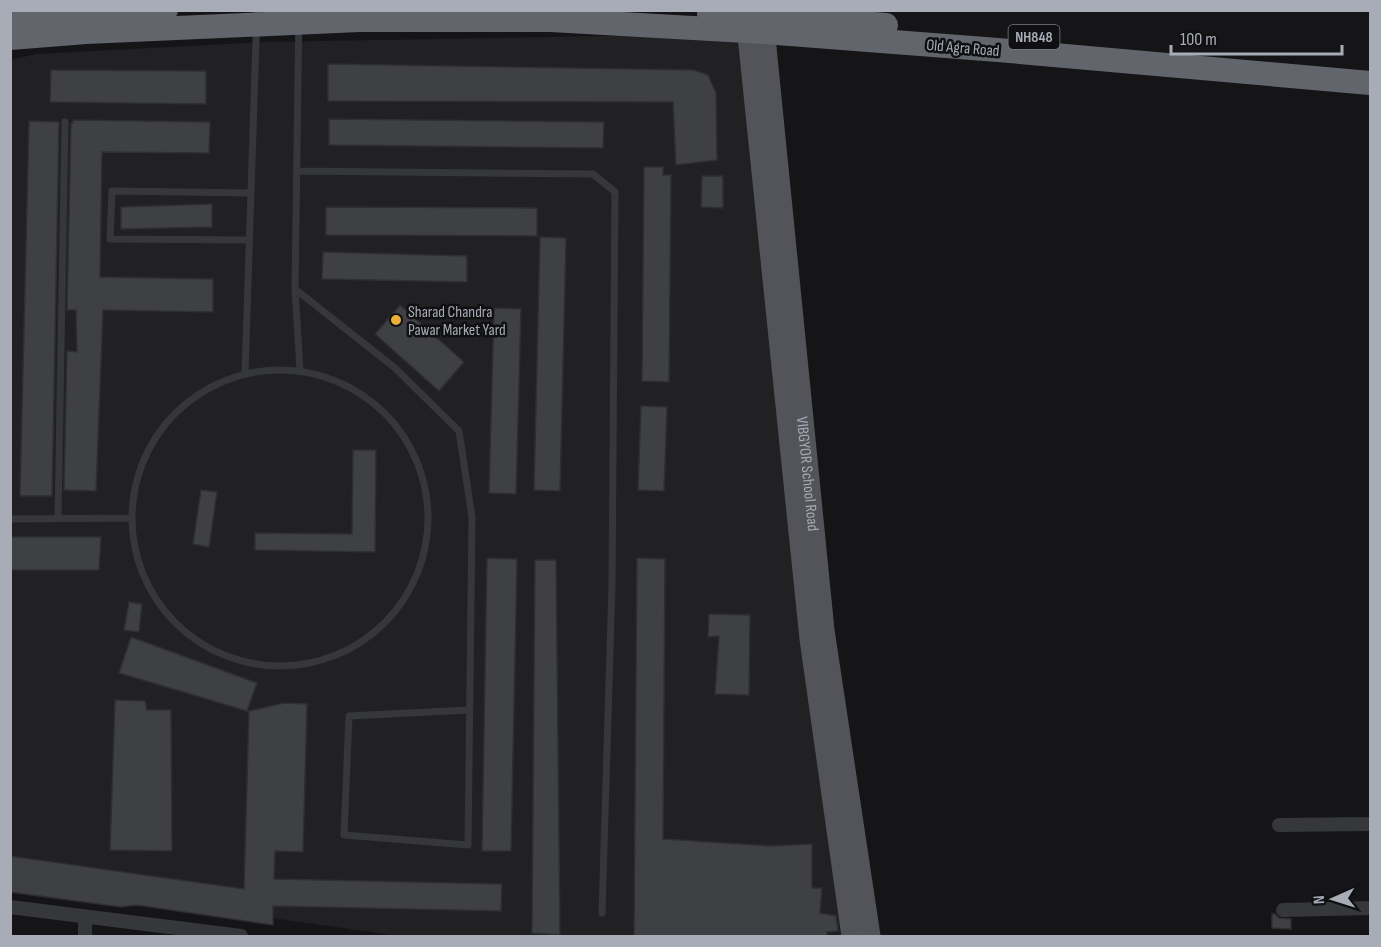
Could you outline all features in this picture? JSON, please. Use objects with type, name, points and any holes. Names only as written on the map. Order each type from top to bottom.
[{"type":"highway","points":[[10,18],[166,10]]},
{"type":"highway","name":"NH848","points":[[610,10],[1212,52],[1371,68]]},
{"type":"highway","name":"NH848","points":[[10,38],[257,18],[300,17]]},
{"type":"highway","name":"Old Agra Road","points":[[300,17],[359,20],[550,20],[699,29],[755,19],[998,50],[1371,83]]},
{"type":"main road","name":"VIBGYOR School Road","points":[[755,19],[810,639],[852,936]]},
{"type":"main road","name":"VIBGYOR School Road","points":[[755,19],[824,630],[870,936]]},
{"type":"street","points":[[1279,825],[1371,824]]},
{"type":"street","points":[[10,907],[241,936]]},
{"type":"street","points":[[1283,910],[1371,908]]},
{"type":"street","points":[[85,916],[85,936]]},
{"type":"lane","points":[[300,17],[295,290],[300,370]]},
{"type":"lane","points":[[244,373],[257,18]]},
{"type":"lane","points":[[58,518],[65,122]]},
{"type":"lane","points":[[297,171],[592,174],[615,192],[612,585],[602,913]]},
{"type":"lane","points":[[249,240],[110,238],[112,191],[251,193]]},
{"type":"lane","points":[[295,290],[395,368],[459,431],[472,517],[470,710],[468,845],[344,835],[349,717],[470,710]]},
{"type":"lane","points":[[272,369],[300,370],[335,379],[368,397],[394,422],[414,453],[423,479],[428,525],[422,561],[408,594],[385,624],[357,646],[324,661],[288,668],[251,665],[216,653],[186,634],[160,607],[142,575],[133,540],[132,503],[140,467],[156,434],[180,407],[210,386],[244,373],[272,369]]},
{"type":"lane","points":[[10,519],[132,518]]},
{"type":"shaded area","name":"Sharad Chandra Pawar Market Yard","points":[[720,34],[734,39],[745,48],[855,936],[399,936],[11,881],[11,60],[36,54],[264,42]]},
{"type":"building","points":[[328,64],[694,70],[708,75],[716,93],[717,160],[676,165],[673,102],[328,101]]},
{"type":"building","points":[[51,70],[206,71],[206,104],[50,102]]},
{"type":"building","points":[[329,119],[604,122],[603,148],[329,145]]},
{"type":"building","points":[[73,120],[210,122],[209,153],[102,152],[100,277],[213,279],[213,312],[103,310],[96,491],[64,490],[67,351],[77,352],[76,310],[67,310],[71,123]]},
{"type":"building","points":[[29,121],[59,122],[52,496],[20,496]]},
{"type":"building","points":[[644,167],[663,167],[663,175],[671,175],[669,382],[642,381]]},
{"type":"building","points":[[702,176],[723,176],[723,208],[701,207]]},
{"type":"building","points":[[212,204],[212,227],[121,229],[121,207]]},
{"type":"building","points":[[326,207],[537,208],[537,236],[326,235]]},
{"type":"building","points":[[540,237],[566,238],[560,491],[534,490]]},
{"type":"building","points":[[323,252],[467,256],[467,282],[322,279]]},
{"type":"building","points":[[400,305],[464,362],[439,391],[375,334]]},
{"type":"building","points":[[494,308],[521,309],[516,494],[489,493]]},
{"type":"building","points":[[641,406],[667,407],[664,491],[638,490]]},
{"type":"building","points":[[353,450],[376,450],[375,552],[255,550],[255,533],[352,534]]},
{"type":"building","points":[[201,490],[217,492],[209,547],[193,544]]},
{"type":"building","points":[[10,537],[101,537],[99,570],[10,570]]},
{"type":"building","points":[[487,558],[517,559],[511,851],[482,851]]},
{"type":"building","points":[[637,558],[665,559],[663,839],[770,846],[812,844],[812,888],[822,888],[820,913],[836,916],[838,931],[827,932],[827,936],[634,936]]},
{"type":"building","points":[[535,560],[556,560],[560,935],[532,933]]},
{"type":"building","points":[[129,602],[142,604],[139,632],[124,630]]},
{"type":"building","points":[[709,614],[750,615],[749,695],[715,694],[719,636],[708,637]]},
{"type":"building","points":[[131,637],[257,683],[247,711],[119,673]]},
{"type":"building","points":[[115,700],[145,701],[147,710],[171,710],[172,851],[110,850]]},
{"type":"building","points":[[284,703],[307,704],[303,852],[275,851],[274,879],[502,884],[501,911],[273,906],[273,925],[137,905],[121,907],[10,892],[10,856],[244,889],[249,711]]},
{"type":"building","points":[[1272,914],[1279,918],[1291,919],[1291,929],[1272,928]]},
{"type":"place","name":"Sharad Chandra Pawar Market Yard","points":[[396,320]]}]
